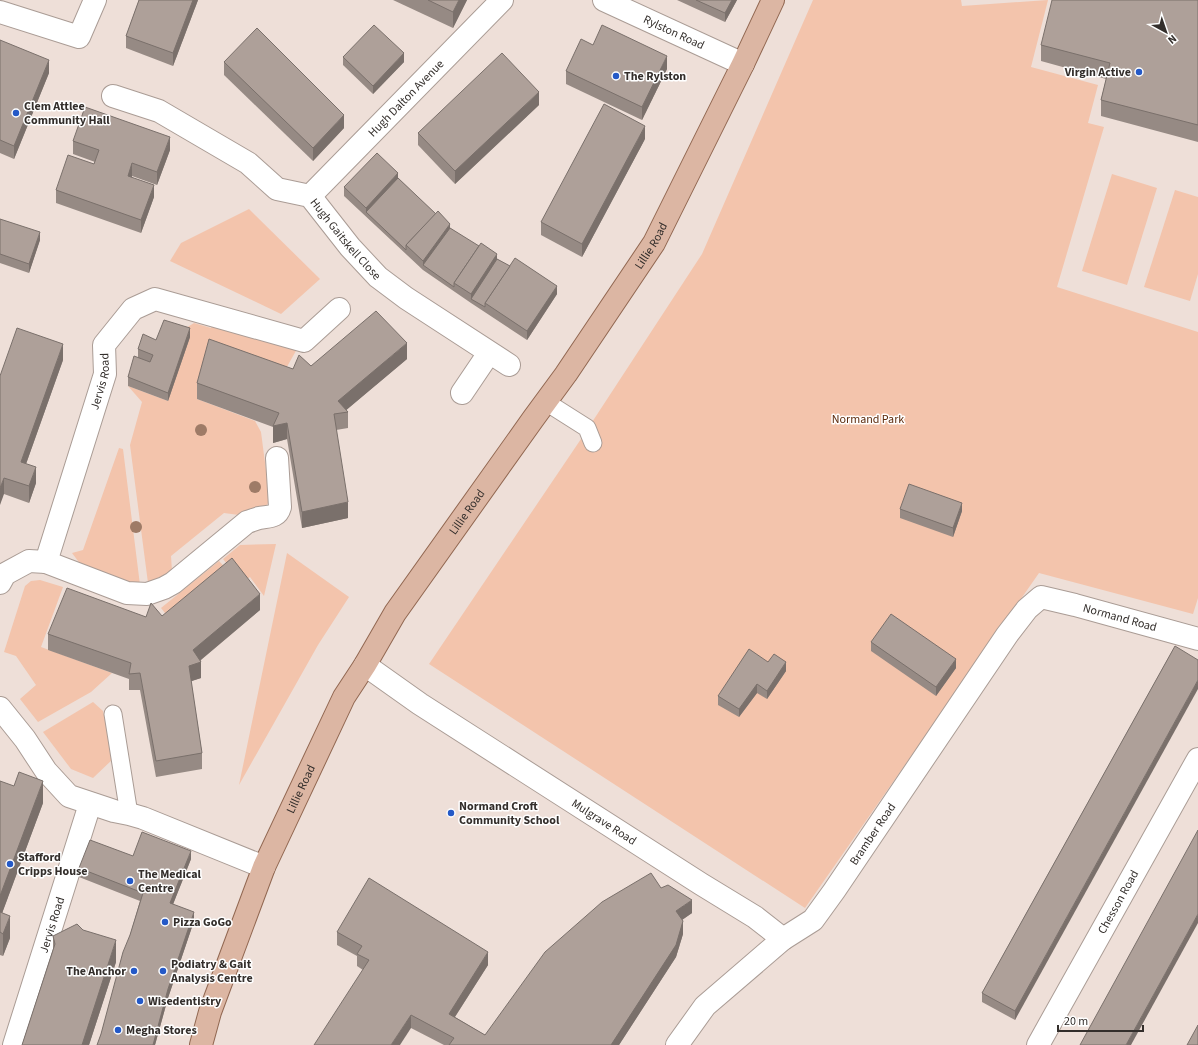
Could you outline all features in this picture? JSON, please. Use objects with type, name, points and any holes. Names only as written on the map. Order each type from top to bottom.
[{"type":"main road","name":"Lillie Road","points":[[201,1045],[210,1012],[264,867],[344,697],[365,665],[395,613],[566,374],[654,243],[743,64],[773,0]]},
{"type":"street","points":[[0,12],[79,37],[95,0]]},
{"type":"street","name":"Hugh Dalton Avenue","points":[[310,196],[502,0]]},
{"type":"street","name":"Rylston Road","points":[[604,0],[743,64]]},
{"type":"street","name":"Hugh Gaitskell Close","points":[[113,96],[159,111],[248,163],[277,189],[310,196],[350,247],[378,278],[509,365]]},
{"type":"street","name":"Jervis Road","points":[[46,562],[105,374],[104,345],[133,309],[155,299],[304,341],[339,309]]},
{"type":"street","points":[[462,393],[489,353]]},
{"type":"street","points":[[0,583],[5,574],[30,561],[46,562],[127,592],[147,594],[164,588],[247,522],[258,518],[273,516],[279,512],[277,458]]},
{"type":"street","name":"Normand Road","points":[[1041,597],[1076,605],[1198,639]]},
{"type":"street","name":"Bramber Road","points":[[677,1045],[705,1006],[782,939],[812,920],[834,891],[1007,635],[1026,609],[1041,597]]},
{"type":"street","name":"Mulgrave Road","points":[[365,665],[420,704],[755,917],[782,939]]},
{"type":"street","points":[[0,708],[25,739],[46,771],[69,796],[90,804],[129,814],[264,867]]},
{"type":"street","name":"Chesson Road","points":[[1038,1045],[1198,759]]},
{"type":"street","name":"Jervis Road","points":[[14,1045],[90,804]]},
{"type":"lane","points":[[546,402],[587,428],[593,443]]},
{"type":"lane","points":[[112,714],[129,814]]},
{"type":"green space","name":"Normand Park","points":[[813,0],[961,0],[962,6],[1048,0],[1031,67],[1098,85],[1088,123],[1104,127],[1057,287],[1198,332],[1198,598],[1193,614],[1039,573],[805,908],[429,664],[581,439],[702,254]]},
{"type":"green space","points":[[1112,174],[1157,188],[1127,285],[1082,271]]},
{"type":"green space","points":[[1175,190],[1198,197],[1198,274],[1190,301],[1144,287]]},
{"type":"green space","points":[[249,209],[320,279],[281,314],[170,261],[181,243]]},
{"type":"green space","points":[[214,320],[297,349],[279,381],[197,399],[255,421],[261,432],[270,501],[264,508],[239,515],[224,513],[171,556],[172,571],[148,583],[130,445],[142,402],[128,386],[168,401],[178,333],[194,323],[211,328]]},
{"type":"green space","points":[[119,448],[123,449],[140,585],[84,569],[72,553],[83,550]]},
{"type":"green space","points":[[276,544],[264,596],[250,577],[242,583],[223,559],[240,545]]},
{"type":"green space","points":[[287,553],[349,597],[318,645],[239,785]]},
{"type":"green space","points":[[219,561],[232,575],[173,623],[161,608]]},
{"type":"green space","points":[[40,580],[63,587],[41,647],[112,673],[91,692],[38,722],[20,699],[36,685],[16,656],[4,652],[25,586],[31,581]]},
{"type":"green space","points":[[93,702],[103,711],[114,758],[93,778],[71,769],[43,732]]},
{"type":"building","points":[[139,0],[193,0],[173,53],[126,36]]},
{"type":"building","points":[[428,0],[459,0],[453,12]]},
{"type":"building","points":[[696,0],[732,0],[725,13]]},
{"type":"building","name":"Virgin Active","points":[[1052,0],[1198,0],[1198,125],[1101,100],[1110,63],[1041,45]]},
{"type":"building","points":[[374,25],[404,53],[373,86],[343,57]]},
{"type":"building","name":"The Rylston","points":[[602,25],[667,56],[642,107],[566,71],[581,39],[593,45]]},
{"type":"building","points":[[257,28],[344,115],[313,148],[224,62]]},
{"type":"building","name":"Clem Attlee Community Hall","points":[[0,40],[49,60],[14,146],[0,140]]},
{"type":"building","points":[[502,53],[539,92],[455,171],[418,133]]},
{"type":"building","points":[[604,104],[645,126],[582,244],[541,222]]},
{"type":"building","points":[[85,107],[170,137],[157,172],[132,163],[128,176],[154,185],[141,220],[56,190],[68,155],[94,164],[99,150],[73,141]]},
{"type":"building","points":[[377,153],[398,173],[366,208],[344,187]]},
{"type":"building","points":[[398,178],[436,214],[406,245],[406,250],[366,212]]},
{"type":"building","points":[[438,211],[450,224],[423,261],[406,245]]},
{"type":"building","points":[[0,219],[40,232],[29,264],[0,254]]},
{"type":"building","points":[[450,228],[479,246],[454,283],[454,287],[423,265]]},
{"type":"building","points":[[481,243],[497,254],[471,294],[454,283]]},
{"type":"building","points":[[515,258],[557,286],[527,331],[485,303]]},
{"type":"building","points":[[497,259],[510,266],[485,303],[485,307],[471,299]]},
{"type":"building","points":[[376,311],[407,343],[338,401],[348,412],[334,414],[348,502],[302,512],[287,423],[273,426],[279,413],[197,383],[209,339],[293,369],[299,355],[311,366]]},
{"type":"building","points":[[164,320],[190,328],[168,393],[128,377],[134,356],[150,362],[153,355],[138,349],[143,334],[156,340]]},
{"type":"building","points":[[17,328],[63,344],[21,462],[36,467],[29,486],[4,478],[0,488],[0,376]]},
{"type":"building","points":[[909,484],[962,503],[953,528],[900,509]]},
{"type":"building","points":[[232,558],[260,594],[193,650],[201,662],[189,666],[202,753],[156,761],[140,673],[129,674],[131,663],[48,634],[67,588],[146,617],[151,603],[162,616]]},
{"type":"building","points":[[891,614],[956,659],[936,687],[871,642]]},
{"type":"building","points":[[1175,646],[1198,660],[1198,680],[1015,1011],[982,993]]},
{"type":"building","points":[[749,649],[768,662],[774,654],[786,662],[767,691],[757,684],[739,709],[718,696]]},
{"type":"building","name":"Stafford Cripps House","points":[[19,772],[43,781],[0,896],[0,781],[14,786]]},
{"type":"building","points":[[1198,830],[1198,914],[1126,1045],[1080,1045]]},
{"type":"building","points":[[142,832],[191,851],[170,903],[194,912],[168,989],[153,1045],[97,1045],[123,952],[143,893],[79,868],[90,840],[133,856]]},
{"type":"building","points":[[651,873],[661,888],[668,885],[692,900],[676,911],[683,921],[676,945],[611,1045],[449,1045],[454,1038],[411,1015],[391,1045],[314,1045],[369,960],[357,954],[362,946],[337,932],[369,878],[488,952],[449,1014],[485,1035],[545,952],[602,902]]},
{"type":"building","points":[[0,912],[10,916],[3,934],[0,932]]},
{"type":"building","points":[[77,924],[83,930],[116,940],[82,1045],[22,1045],[55,944],[53,936]]},
{"type":"building","points":[[1198,1025],[1198,1045],[1187,1045]]},
{"type":"place","name":"Virgin Active","points":[[1139,72]]},
{"type":"place","name":"The Rylston","points":[[616,76]]},
{"type":"place","name":"Clem Attlee Community Hall","points":[[16,113]]},
{"type":"place","name":"Normand Croft Community School","points":[[451,813]]},
{"type":"place","name":"Stafford Cripps House","points":[[10,864]]},
{"type":"place","name":"The Medical Centre","points":[[130,881]]},
{"type":"place","name":"Pizza GoGo","points":[[165,922]]},
{"type":"place","name":"The Anchor","points":[[134,971]]},
{"type":"place","name":"Podiatry & Gait Analysis Centre","points":[[163,971]]},
{"type":"place","name":"Wisedentistry","points":[[140,1001]]},
{"type":"place","name":"Megha Stores","points":[[118,1030]]}]
